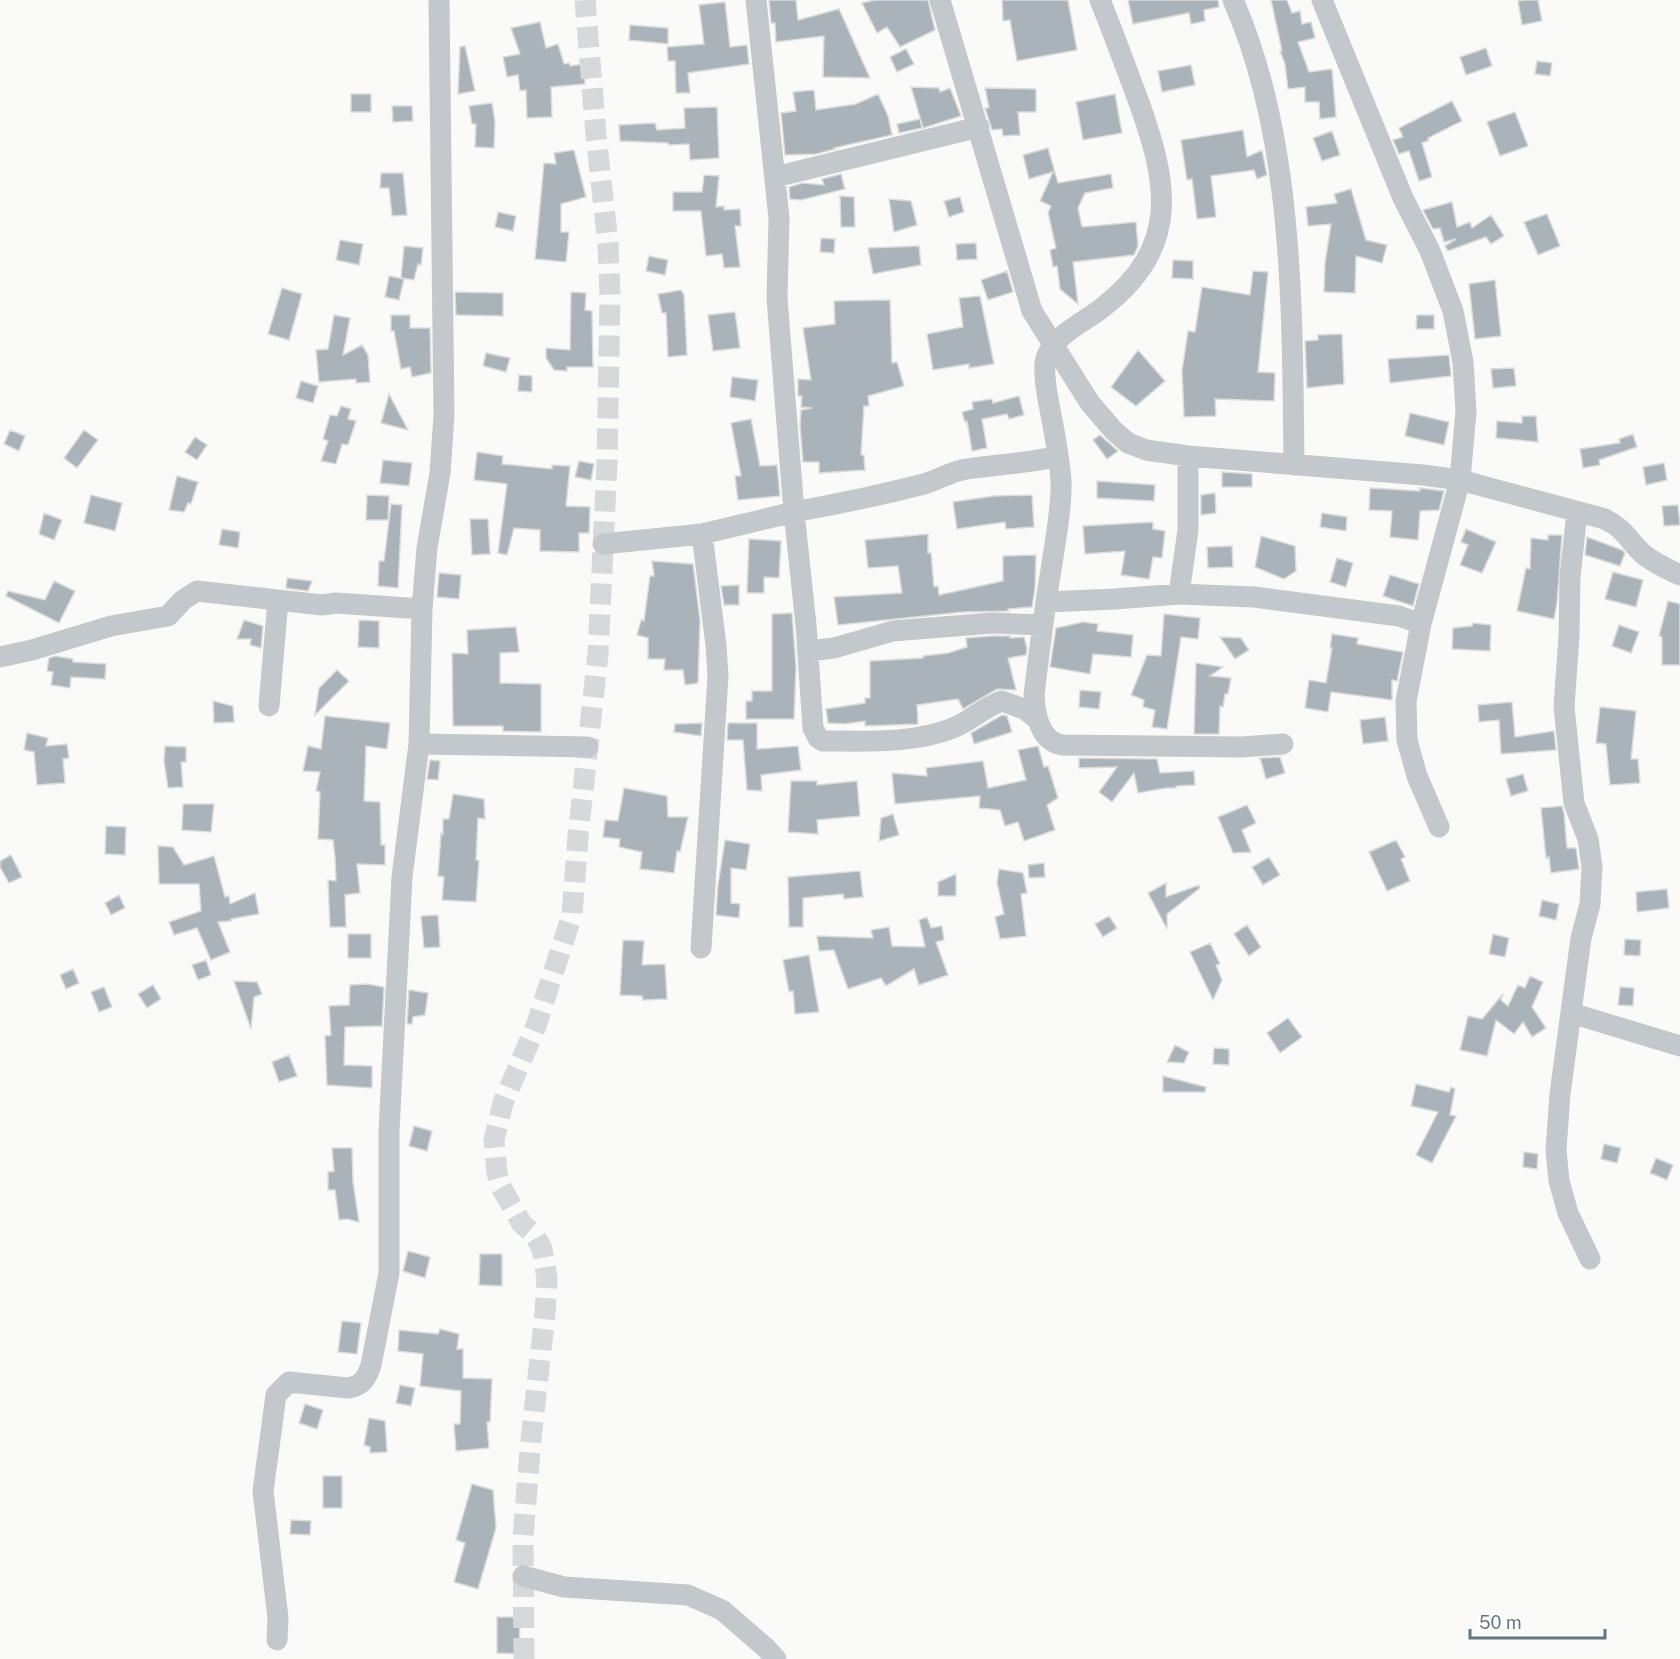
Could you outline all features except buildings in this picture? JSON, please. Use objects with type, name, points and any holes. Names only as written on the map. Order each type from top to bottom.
[{"type":"street","points":[[277,1641],[278,1618],[263,1491],[276,1395],[289,1382],[348,1388],[362,1383],[368,1376],[371,1365],[388,1273],[389,1131],[402,877],[419,744],[422,609],[427,548],[440,473],[444,416],[439,0]]},
{"type":"street","points":[[756,0],[779,218],[777,298],[814,734],[823,741],[933,736],[956,727],[975,717],[990,705],[1002,701],[1024,709],[1037,719]]},
{"type":"street","points":[[940,0],[1032,311],[1090,403],[1128,443],[1146,450],[1188,456],[1460,480],[1605,519],[1620,526],[1642,553],[1657,564],[1680,575]]},
{"type":"street","points":[[1100,0],[1154,143],[1163,190],[1162,209],[1153,247],[1134,278],[1111,301],[1052,345],[1045,362],[1046,384],[1061,481],[1056,536],[1034,695],[1037,719],[1046,735],[1056,744],[1062,745],[1242,747],[1283,744]]},
{"type":"street","points":[[1233,0],[1265,98],[1286,219],[1294,465]]},
{"type":"street","points":[[1322,0],[1403,198],[1430,251],[1453,311],[1463,362],[1466,411],[1460,480],[1421,624],[1406,700],[1407,740],[1417,776],[1439,827]]},
{"type":"street","points":[[775,177],[979,128]]},
{"type":"street","points":[[603,544],[702,534],[794,512],[863,499],[927,483],[966,469],[1038,461],[1058,456]]},
{"type":"street","points":[[1179,594],[1188,530],[1188,456]]},
{"type":"street","points":[[1577,512],[1570,577],[1564,706],[1574,803],[1588,839],[1592,867],[1590,904],[1581,938],[1557,1119],[1556,1150],[1559,1180],[1568,1213],[1590,1259]]},
{"type":"street","points":[[701,948],[718,676],[702,534]]},
{"type":"street","points":[[0,657],[32,650],[111,626],[168,616],[183,600],[197,591],[322,605],[336,603],[422,609]]},
{"type":"street","points":[[1046,602],[1179,594],[1254,597],[1400,616],[1421,624]]},
{"type":"street","points":[[269,706],[278,600]]},
{"type":"street","points":[[808,651],[834,648],[893,631],[992,623],[1042,625]]},
{"type":"street","points":[[419,744],[588,747]]},
{"type":"street","points":[[1571,1013],[1680,1046]]},
{"type":"street","points":[[523,1576],[564,1587],[670,1593],[701,1599],[722,1610],[776,1659]]},
{"type":"tunnel","points":[[524,1659],[523,1537],[547,1278],[542,1249],[538,1241],[534,1234],[522,1224],[501,1187],[497,1173],[494,1140],[503,1103],[536,1026],[572,915],[578,836],[598,654],[607,463],[610,295],[608,244],[585,0]]}]
